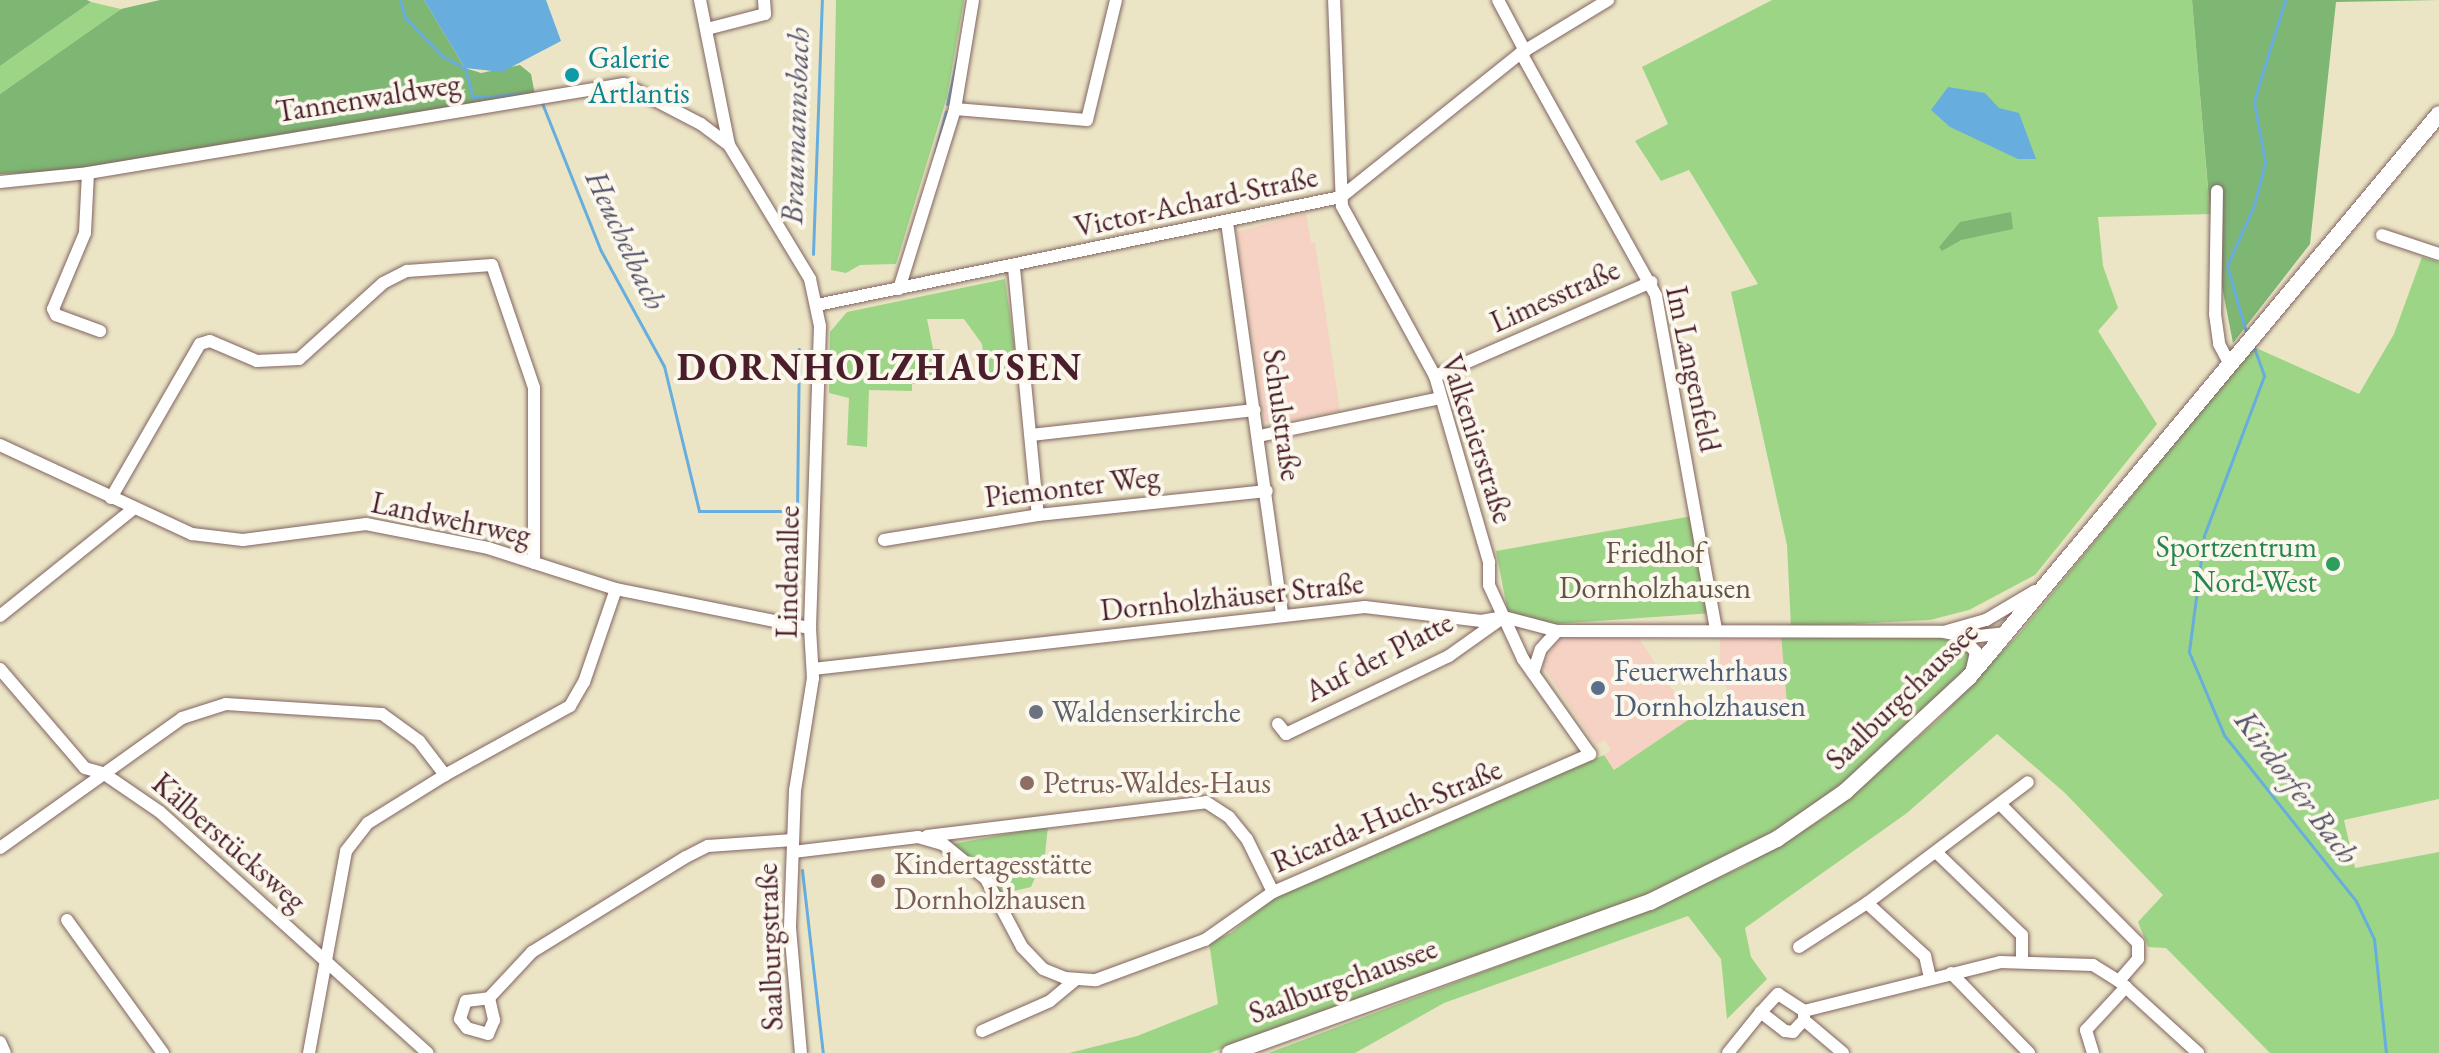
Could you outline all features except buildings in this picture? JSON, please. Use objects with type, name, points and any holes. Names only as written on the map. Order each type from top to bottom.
[{"type":"main road","name":"Saalburgchaussee","points":[[1230,1053],[1650,902],[1735,862],[1846,791],[1969,677],[2439,114]]},
{"type":"street","points":[[700,0],[729,145],[810,279],[817,305]]},
{"type":"street","points":[[707,29],[765,14],[764,0]]},
{"type":"street","points":[[899,289],[955,109],[973,0]]},
{"type":"street","points":[[955,109],[1087,120],[1116,0]]},
{"type":"street","points":[[1334,0],[1341,197]]},
{"type":"street","name":"Im Langenfeld","points":[[1498,0],[1523,52],[1651,282],[1667,345],[1716,631]]},
{"type":"street","name":"Victor-Achard-Straße","points":[[817,305],[1014,268],[1341,197],[1523,52],[1608,0]]},
{"type":"street","name":"Tannenwaldweg","points":[[0,182],[88,173],[624,84],[701,124],[729,145]]},
{"type":"street","points":[[88,173],[85,233],[53,309],[56,315],[100,331]]},
{"type":"street","points":[[2217,191],[2215,314],[2219,344],[2230,365]]},
{"type":"street","name":"Valkenierstraße","points":[[1341,197],[1435,376],[1489,562],[1489,585],[1533,673],[1590,754]]},
{"type":"street","name":"Schulstraße","points":[[1227,222],[1282,615]]},
{"type":"street","points":[[2382,235],[2439,254]]},
{"type":"street","points":[[111,498],[200,344],[210,341],[257,361],[299,359],[383,283],[407,271],[492,265],[534,388],[534,563]]},
{"type":"street","points":[[1014,268],[1038,515]]},
{"type":"street","name":"Limesstraße","points":[[1435,376],[1651,282]]},
{"type":"street","name":"Lindenallee","points":[[793,846],[813,669],[810,628],[816,542],[817,305]]},
{"type":"street","points":[[1259,436],[1441,398]]},
{"type":"street","points":[[1031,435],[1255,410]]},
{"type":"street","name":"Landwehrweg","points":[[0,445],[178,530],[222,540],[356,523],[476,545],[616,589],[810,628]]},
{"type":"street","name":"Piemonter Weg","points":[[884,540],[1038,515],[1267,491]]},
{"type":"street","points":[[0,616],[133,509]]},
{"type":"street","name":"Dornholzhäuser Straße","points":[[1944,632],[2018,603],[2059,572]]},
{"type":"street","points":[[309,1053],[351,842],[368,823],[445,775],[570,706],[584,682],[616,589]]},
{"type":"street","name":"Dornholzhäuser Straße","points":[[813,669],[1365,607],[1481,621],[1504,617],[1557,631],[1944,632],[1993,637],[2011,628]]},
{"type":"street","name":"Auf der Platte","points":[[1278,724],[1286,734],[1449,656],[1504,617]]},
{"type":"street","points":[[1533,673],[1541,649],[1557,631]]},
{"type":"street","points":[[1961,636],[1976,652],[1969,677]]},
{"type":"street","name":"Kälberstücksweg","points":[[0,669],[85,768],[103,773],[160,812],[258,895],[325,963],[428,1053]]},
{"type":"street","points":[[0,848],[182,718],[242,703],[382,714],[419,741],[445,775]]},
{"type":"street","name":"Ricarda-Huch-Straße","points":[[982,1031],[1050,1001],[1075,980],[1096,980],[1205,940],[1273,892],[1590,754]]},
{"type":"street","points":[[1799,947],[1937,853],[2028,782]]},
{"type":"street","points":[[489,998],[532,952],[708,846],[793,846],[918,837],[1206,802],[1229,817],[1247,839],[1273,892]]},
{"type":"street","points":[[2001,805],[2138,943],[2138,959],[2123,984],[2086,1030],[2093,1053]]},
{"type":"street","points":[[918,837],[967,859],[986,879],[1022,947],[1043,969],[1075,980]]},
{"type":"street","name":"Saalburgstraße","points":[[793,846],[790,928],[801,1053]]},
{"type":"street","points":[[1937,853],[2022,935],[2022,961]]},
{"type":"street","points":[[1867,903],[1925,956],[1930,978]]},
{"type":"street","points":[[67,920],[163,1053]]},
{"type":"street","points":[[1761,1012],[1785,1031],[1793,1032],[1804,1016],[1951,973],[2022,961],[2093,965],[2123,984],[2198,1053]]},
{"type":"street","points":[[1951,973],[2029,1053]]},
{"type":"street","points":[[1728,1053],[1761,1012],[1782,993],[1843,1053]]},
{"type":"street","points":[[0,1042],[5,1053]]},
{"type":"shaded area","points":[[1306,213],[1311,243],[1315,242],[1340,411],[1271,423],[1264,421],[1237,232]]},
{"type":"shaded area","points":[[1636,634],[1691,718],[1614,770],[1604,755],[1611,750],[1605,740],[1596,745],[1542,665],[1560,638]]},
{"type":"shaded area","points":[[1781,636],[1787,704],[1741,709],[1720,678],[1720,638]]},
{"type":"green space","points":[[0,0],[87,0],[91,2],[0,66]]},
{"type":"green space","points":[[160,0],[424,0],[465,68],[481,73],[520,65],[531,74],[535,95],[78,171],[0,174],[0,94],[121,9]]},
{"type":"green space","points":[[836,0],[964,0],[947,97],[896,264],[860,265],[846,273],[831,270]]},
{"type":"green space","points":[[1772,0],[2192,0],[2210,214],[2098,217],[2103,266],[2118,308],[2098,331],[2157,424],[2035,575],[1969,610],[1930,620],[1791,627],[1787,545],[1731,292],[1758,284],[1689,170],[1661,181],[1635,141],[1668,124],[1642,67]]},
{"type":"green space","points":[[2192,0],[2439,0],[2336,2],[2310,244],[2233,343],[2212,235]]},
{"type":"green space","points":[[91,2],[121,9],[0,94],[0,66]]},
{"type":"green space","points":[[2011,212],[2013,229],[1961,240],[1942,251],[1939,247],[1960,222]]},
{"type":"green space","points":[[2422,257],[2439,262],[2439,799],[2344,820],[2355,868],[2439,852],[2439,1053],[2270,1053],[2166,948],[2148,947],[2138,922],[2163,895],[2065,793],[1997,734],[1907,813],[1745,928],[1751,957],[1767,979],[1727,1019],[1721,959],[1688,916],[1444,1003],[1355,1053],[1269,1053],[1652,908],[1744,866],[1825,817],[1937,721],[2019,634],[2254,347],[2359,394],[2394,334]]},
{"type":"green space","points":[[1005,279],[1016,359],[1012,368],[985,376],[982,344],[964,319],[927,319],[933,349],[940,349],[941,383],[912,384],[912,391],[869,390],[867,447],[847,445],[849,398],[829,393],[830,332],[847,312]]},
{"type":"green space","name":"Friedhof Dornholzhausen","points":[[1698,515],[1713,613],[1553,624],[1508,613],[1496,551]]},
{"type":"green space","points":[[1781,635],[1945,637],[1967,649],[1970,659],[1968,668],[1871,762],[1815,807],[1735,854],[1646,895],[1210,1053],[1069,1053],[1137,1036],[1218,1004],[1209,942],[1231,933],[1276,896],[1604,755],[1614,770],[1691,718],[1787,704]]},
{"type":"green space","points":[[1048,826],[1045,855],[1031,887],[997,895],[987,873],[953,844]]},
{"type":"water","points":[[424,0],[546,0],[561,41],[502,72],[465,68]]},
{"type":"water","points":[[1948,87],[1985,93],[1999,108],[2019,113],[2036,159],[2018,159],[1950,127],[1931,110]]},
{"type":"waterway","name":"Heuchelbach","points":[[400,0],[405,17],[442,56],[465,68],[473,97],[526,94]]},
{"type":"waterway","name":"Braumannsbach","points":[[813,254],[822,0]]},
{"type":"waterway","name":"Kirdorfer Bach","points":[[2247,335],[2227,266],[2254,205],[2265,163],[2254,101],[2285,0]]},
{"type":"waterway","points":[[947,104],[958,55]]},
{"type":"waterway","name":"Heuchelbach","points":[[542,103],[601,251],[664,366],[699,511],[797,511],[794,581]]},
{"type":"waterway","points":[[935,153],[946,111]]},
{"type":"waterway","name":"Kirdorfer Bach","points":[[2253,345],[2264,376],[2204,536],[2189,652],[2224,735],[2356,901],[2374,939],[2386,1053]]},
{"type":"waterway","name":"Braumannsbach","points":[[797,510],[799,349]]},
{"type":"waterway","name":"Heuchelbach","points":[[802,870],[823,1053]]},
{"type":"place","name":"Galerie Artlantis","points":[[572,75]]},
{"type":"place","name":"Sportzentrum Nord-West","points":[[2333,564]]},
{"type":"place","name":"Feuerwehrhaus Dornholzhausen","points":[[1598,688]]},
{"type":"place","name":"Waldenserkirche","points":[[1036,712]]},
{"type":"place","name":"Petrus-Waldes-Haus","points":[[1027,783]]},
{"type":"place","name":"Kindertagesstätte Dornholzhausen","points":[[878,881]]},
{"type":"district","name":"DORNHOLZHAUSEN","points":[[880,367]]}]
